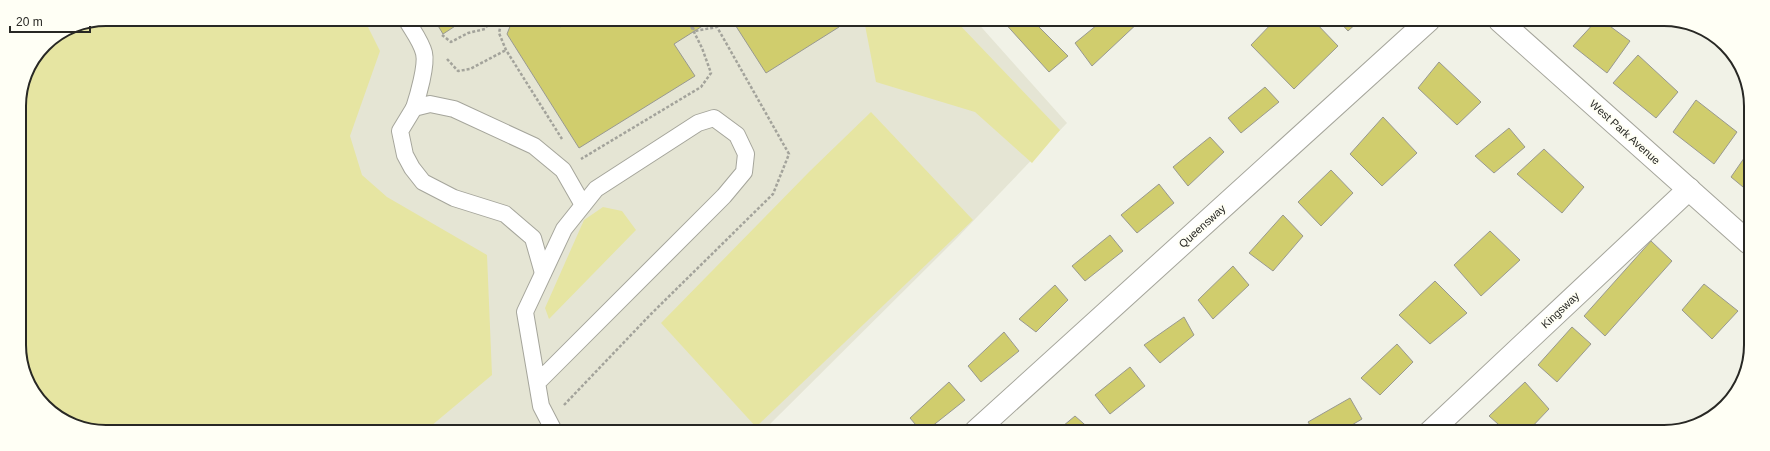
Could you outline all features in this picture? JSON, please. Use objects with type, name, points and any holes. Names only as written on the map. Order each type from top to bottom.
[{"type":"street","name":"Queensway","points":[[983,425],[1422,26]]},
{"type":"street","name":"West Park Avenue","points":[[1507,26],[1744,238]]},
{"type":"street","name":"Kingsway","points":[[1437,425],[1689,189]]},
{"type":"lane","points":[[410,26],[425,54],[421,86],[414,108],[400,131],[405,155],[412,168],[423,182],[454,198],[505,214],[533,238],[543,273]]},
{"type":"lane","points":[[414,108],[430,104],[454,108],[534,146],[564,170],[582,205]]},
{"type":"lane","points":[[537,383],[724,196],[744,172],[746,154],[737,135],[714,118],[698,124],[596,189],[564,229],[525,312],[537,383],[541,406],[551,425]]},
{"type":"path","points":[[440,34],[451,42],[468,33],[485,29],[487,26]]},
{"type":"path","points":[[500,26],[499,33],[506,50],[563,142]]},
{"type":"path","points":[[576,162],[701,87],[711,73],[702,48],[691,26]]},
{"type":"path","points":[[691,26],[695,31],[716,27]]},
{"type":"path","points":[[444,55],[458,71],[470,70],[506,50]]},
{"type":"shaded area","points":[[106,26],[980,26],[1067,123],[956,239],[769,425],[95,424],[80,421],[57,409],[42,394],[30,371],[26,345],[26,101],[32,75],[39,61],[49,49],[61,39],[75,32]]},
{"type":"shaded area","points":[[368,26],[380,51],[350,136],[362,175],[387,197],[487,255],[492,375],[432,425],[106,425],[80,421],[61,412],[42,394],[34,380],[30,371],[26,345],[26,101],[32,75],[39,61],[49,49],[61,39],[75,32],[95,27]]},
{"type":"shaded area","points":[[865,26],[961,26],[1060,130],[1032,163],[975,112],[876,82]]},
{"type":"shaded area","points":[[871,112],[973,220],[758,425],[754,425],[661,323],[810,171]]},
{"type":"shaded area","points":[[603,207],[622,211],[636,230],[549,319],[545,308],[584,220]]},
{"type":"building","points":[[438,26],[455,26],[443,34]]},
{"type":"building","points":[[510,26],[702,26],[674,44],[695,76],[579,148],[507,34]]},
{"type":"building","points":[[736,26],[839,27],[766,73]]},
{"type":"building","points":[[1007,26],[1038,26],[1068,56],[1049,72]]},
{"type":"building","points":[[1096,26],[1135,26],[1092,66],[1075,43]]},
{"type":"building","points":[[1269,26],[1319,26],[1338,46],[1294,89],[1251,45]]},
{"type":"building","points":[[1343,26],[1353,26],[1348,31]]},
{"type":"building","points":[[1591,26],[1610,26],[1630,41],[1607,73],[1573,46]]},
{"type":"building","points":[[1638,55],[1678,92],[1656,118],[1613,83]]},
{"type":"building","points":[[1439,62],[1481,102],[1457,125],[1418,88]]},
{"type":"building","points":[[1265,87],[1279,102],[1241,133],[1228,118]]},
{"type":"building","points":[[1696,100],[1737,132],[1714,164],[1673,132]]},
{"type":"building","points":[[1383,117],[1417,153],[1382,186],[1350,154]]},
{"type":"building","points":[[1509,128],[1525,147],[1494,173],[1475,156]]},
{"type":"building","points":[[1210,137],[1224,152],[1188,186],[1173,167]]},
{"type":"building","points":[[1544,149],[1584,187],[1562,213],[1517,174]]},
{"type":"building","points":[[1744,158],[1744,188],[1731,177]]},
{"type":"building","points":[[1331,170],[1353,193],[1321,226],[1298,202]]},
{"type":"building","points":[[1159,184],[1174,203],[1137,233],[1121,215]]},
{"type":"building","points":[[1283,215],[1303,236],[1273,271],[1249,253]]},
{"type":"building","points":[[1490,231],[1520,260],[1481,296],[1454,265]]},
{"type":"building","points":[[1110,235],[1123,251],[1085,281],[1072,266]]},
{"type":"building","points":[[1651,241],[1672,261],[1605,336],[1584,316]]},
{"type":"building","points":[[1233,266],[1249,285],[1213,319],[1198,300]]},
{"type":"building","points":[[1435,281],[1467,313],[1430,344],[1399,315]]},
{"type":"building","points":[[1704,284],[1738,311],[1712,339],[1682,310]]},
{"type":"building","points":[[1055,285],[1068,300],[1036,332],[1019,319]]},
{"type":"building","points":[[1184,317],[1194,335],[1160,363],[1144,345]]},
{"type":"building","points":[[1572,327],[1591,344],[1557,382],[1538,365]]},
{"type":"building","points":[[1004,332],[1019,351],[981,382],[968,366]]},
{"type":"building","points":[[1397,344],[1413,362],[1380,395],[1361,378]]},
{"type":"building","points":[[1130,367],[1145,386],[1110,414],[1095,395]]},
{"type":"building","points":[[949,382],[965,400],[934,425],[916,425],[910,418]]},
{"type":"building","points":[[1525,382],[1549,409],[1534,425],[1499,425],[1489,416]]},
{"type":"building","points":[[1350,398],[1362,419],[1352,425],[1310,425],[1308,422]]},
{"type":"building","points":[[1075,416],[1085,425],[1064,425]]}]
